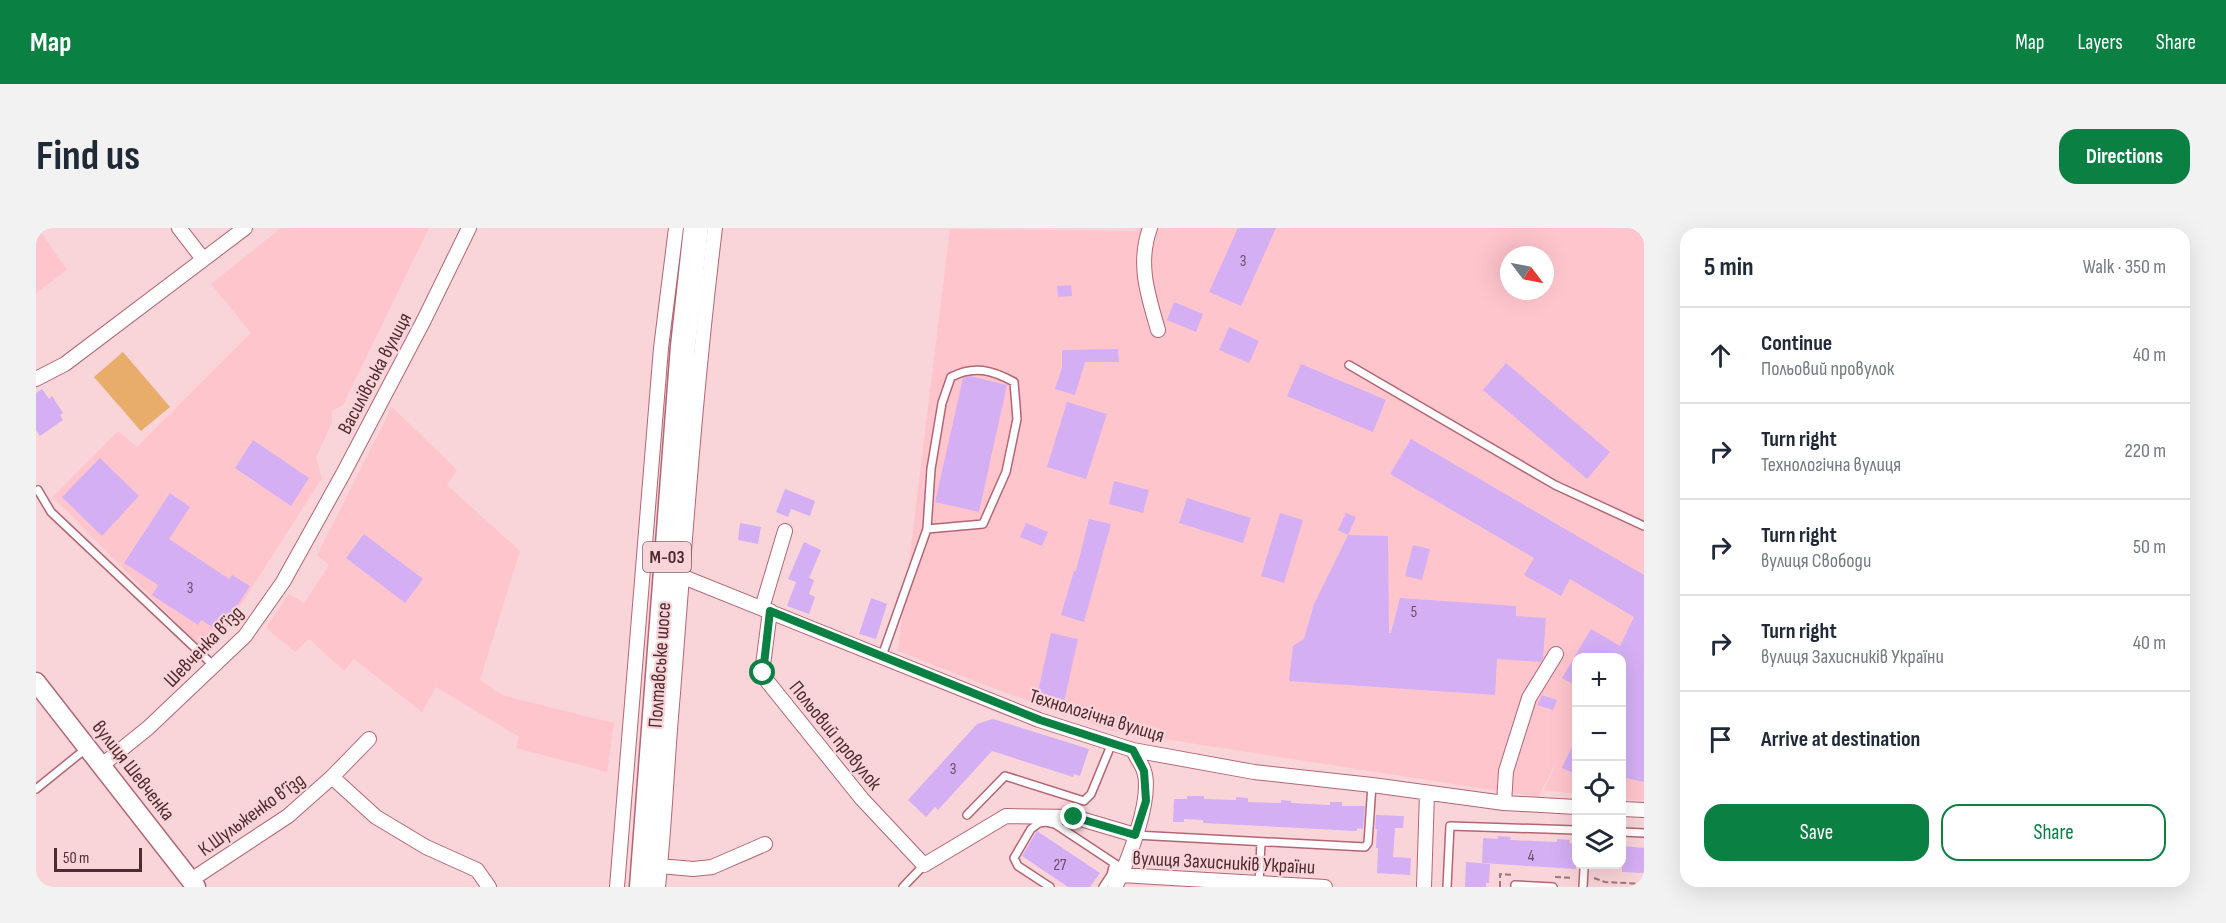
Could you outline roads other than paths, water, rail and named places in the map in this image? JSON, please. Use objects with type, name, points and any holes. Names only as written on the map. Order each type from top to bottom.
[{"type":"highway","name":"Полтавське шосе","points":[[642,887],[674,573],[683,346],[696,228]]},
{"type":"street","points":[[179,228],[203,259]]},
{"type":"street","points":[[36,379],[65,364],[245,228]]},
{"type":"street","name":"Василівська вулиця","points":[[310,534],[424,320],[469,228]]},
{"type":"street","points":[[617,887],[659,371],[676,228]]},
{"type":"street","points":[[658,887],[674,573],[694,426],[715,228]]},
{"type":"street","points":[[1150,228],[1145,241],[1143,275],[1158,330]]},
{"type":"street","name":"Польовий провулок","points":[[785,531],[766,610],[763,673],[862,799],[924,865]]},
{"type":"street","name":"Шевченка в’їзд","points":[[102,765],[148,728],[246,636],[283,582],[310,534]]},
{"type":"street","name":"Технологічна вулиця","points":[[674,573],[1040,720],[1133,750],[1254,772],[1504,803],[1572,807]]},
{"type":"street","points":[[1504,803],[1506,771],[1529,698],[1556,654]]},
{"type":"street","name":"вулиця Шевченка","points":[[36,682],[194,884]]},
{"type":"street","name":"К.Шульженко в’їзд","points":[[194,884],[288,816],[332,777],[369,739]]},
{"type":"street","points":[[1118,874],[1135,835],[1146,801],[1144,771],[1133,750]]},
{"type":"street","name":"К.Шульженко в’їзд","points":[[332,777],[376,817],[426,848],[477,870],[489,887]]},
{"type":"street","points":[[1424,887],[1427,793]]},
{"type":"street","points":[[1626,809],[1644,810]]},
{"type":"street","name":"вулиця Захисників України","points":[[924,865],[1006,816],[1074,817],[1135,835]]},
{"type":"street","points":[[660,866],[693,869],[712,867],[765,844]]},
{"type":"street","name":"вулиця Захисників України","points":[[1118,874],[1259,885],[1325,887]]},
{"type":"lane","points":[[1349,365],[1555,485],[1644,526]]},
{"type":"lane","points":[[882,656],[927,530],[931,469],[942,403],[951,377],[965,370],[996,372],[1014,382],[1017,419],[1006,472],[993,503],[983,524],[927,530]]},
{"type":"lane","points":[[38,490],[51,512],[214,667]]},
{"type":"lane","points":[[967,815],[1005,776],[1084,801],[1091,794],[1112,743]]},
{"type":"lane","points":[[36,789],[88,747]]},
{"type":"lane","points":[[1135,835],[1365,848],[1368,843],[1372,785]]},
{"type":"lane","points":[[1050,887],[1018,866],[1014,858],[1031,829],[1039,823],[1055,824],[1118,874]]},
{"type":"lane","points":[[1447,887],[1450,826],[1572,830]]},
{"type":"lane","points":[[1626,832],[1644,833]]},
{"type":"lane","points":[[1259,885],[1261,842]]},
{"type":"lane","points":[[903,887],[924,865]]},
{"type":"lane","points":[[1583,887],[1587,872]]},
{"type":"lane","points":[[1103,887],[1111,875],[1118,874]]},
{"type":"lane","points":[[1515,887],[1515,885],[1553,887]]}]
